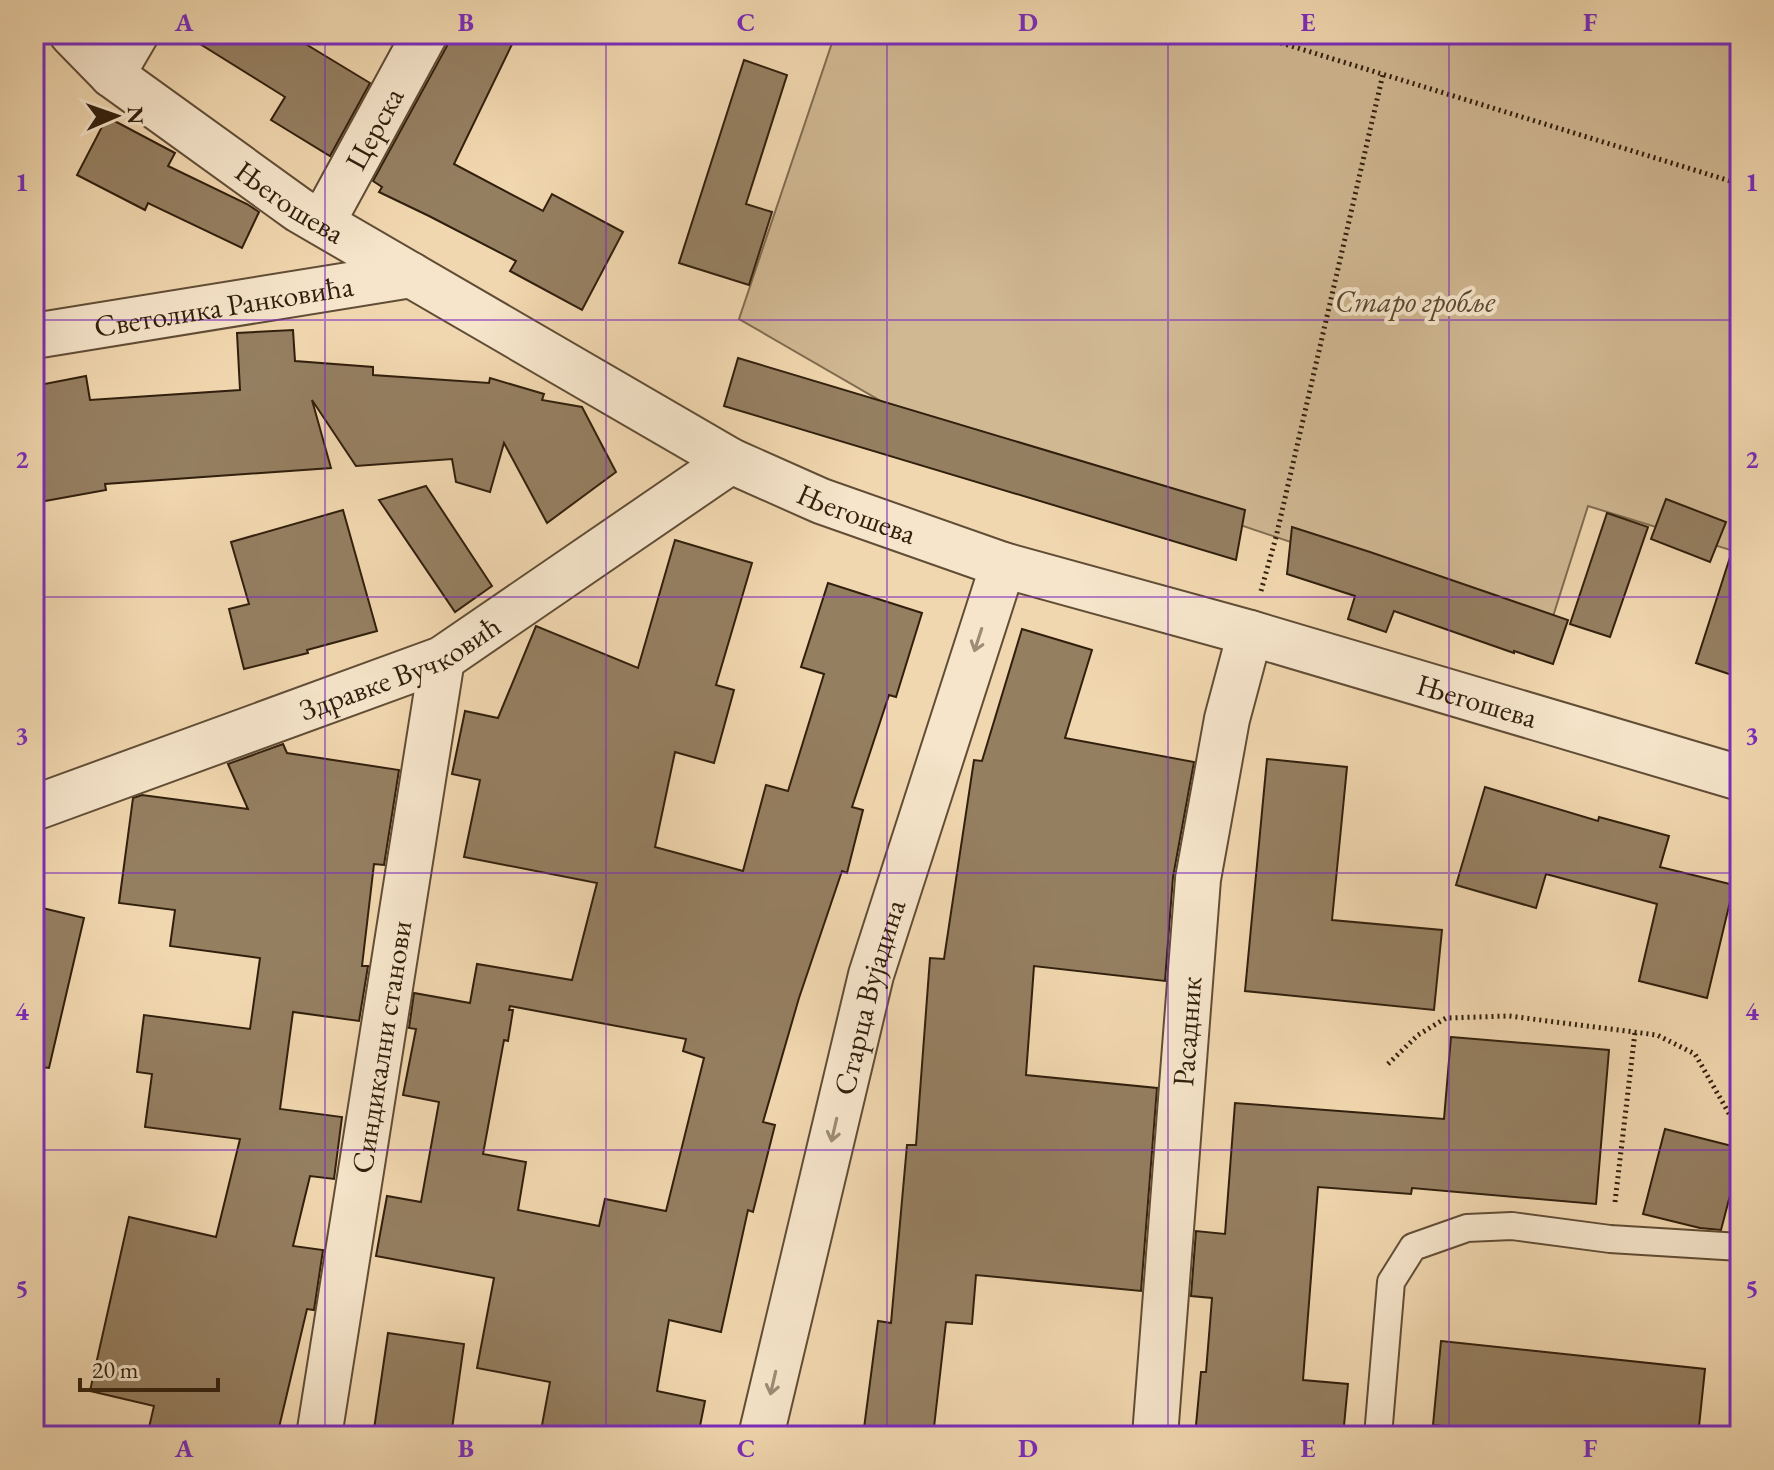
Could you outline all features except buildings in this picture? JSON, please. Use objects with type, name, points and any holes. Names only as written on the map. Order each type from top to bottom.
[{"type":"street","name":"Његошева","points":[[72,34],[112,75],[299,210],[731,461],[821,501],[1003,565],[1250,633],[1740,778]]},
{"type":"street","points":[[112,75],[136,34]]},
{"type":"street","name":"Церска","points":[[322,223],[425,34]]},
{"type":"street","name":"Светолика Ранковића","points":[[34,336],[411,275]]},
{"type":"street","name":"Здравке Вучковић","points":[[34,808],[442,659],[731,461]]},
{"type":"street","name":"Старца Вујадина","points":[[761,1436],[871,975],[1003,565]]},
{"type":"street","name":"Расадник","points":[[1155,1436],[1198,879],[1227,719],[1250,633]]},
{"type":"street","name":"Синдикални станови","points":[[319,1436],[442,659]]},
{"type":"lane","points":[[1378,1436],[1391,1282],[1413,1247],[1467,1228],[1512,1226],[1610,1239],[1740,1247]]},
{"type":"path","points":[[1252,34],[1740,184]]},
{"type":"path","points":[[1250,633],[1276,537],[1383,74]]},
{"type":"path","points":[[1388,1064],[1418,1035],[1446,1018],[1509,1016],[1657,1035],[1695,1054],[1735,1124]]},
{"type":"path","points":[[1610,1239],[1635,1032]]},
{"type":"green space","name":"Старо гробље","points":[[835,34],[1740,34],[1740,553],[1588,506],[1549,629],[893,408],[739,319]]}]
